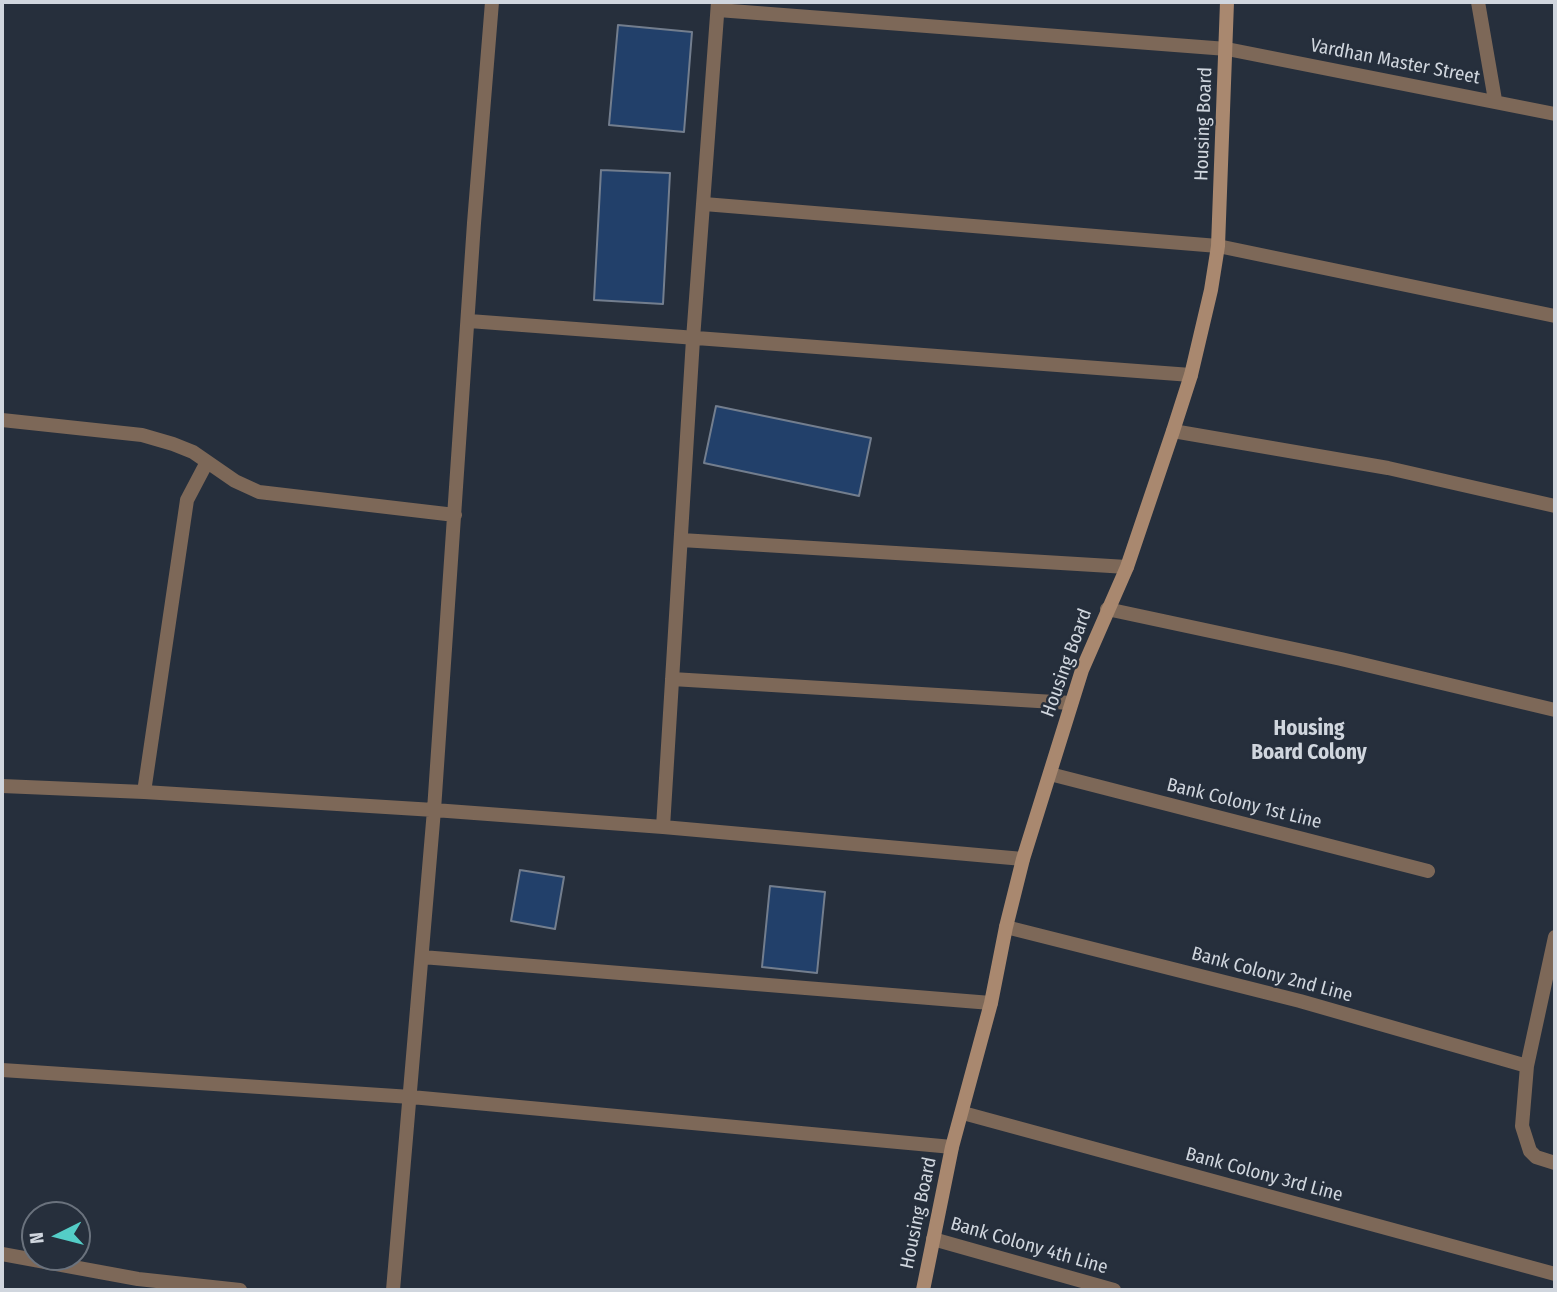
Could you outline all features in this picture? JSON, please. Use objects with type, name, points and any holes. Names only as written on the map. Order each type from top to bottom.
[{"type":"main road","name":"Housing Board","points":[[923,1290],[952,1147],[991,1003],[1023,859],[1071,703],[1107,609],[1127,567],[1191,375],[1211,290],[1218,246],[1227,2]]},
{"type":"street","points":[[393,1290],[434,810],[474,223],[492,2]]},
{"type":"street","points":[[1478,2],[1495,100]]},
{"type":"street","points":[[663,827],[693,339],[718,6]]},
{"type":"street","name":"Vardhan Master Street","points":[[718,6],[1227,49],[1555,114]]},
{"type":"street","points":[[704,204],[1218,246],[1555,316]]},
{"type":"street","points":[[469,321],[1191,375]]},
{"type":"street","points":[[2,420],[142,435],[193,452],[235,481],[259,492],[455,515]]},
{"type":"street","points":[[1174,431],[1388,468],[1555,506]]},
{"type":"street","points":[[144,792],[187,500],[207,462]]},
{"type":"street","points":[[681,540],[1127,567]]},
{"type":"street","points":[[1107,609],[1341,659],[1555,710]]},
{"type":"street","points":[[672,679],[1071,703]]},
{"type":"street","name":"Bank Colony 1st Line","points":[[1050,774],[1428,871]]},
{"type":"street","points":[[2,786],[434,810],[1023,859]]},
{"type":"street","name":"Bank Colony 2nd Line","points":[[1006,927],[1300,1001],[1527,1066]]},
{"type":"street","points":[[1555,937],[1527,1066],[1522,1126],[1526,1142],[1536,1157],[1555,1163]]},
{"type":"street","points":[[422,957],[991,1003]]},
{"type":"street","points":[[2,1070],[411,1097],[952,1147]]},
{"type":"street","name":"Bank Colony 3rd Line","points":[[963,1113],[1555,1274]]},
{"type":"street","name":"Bank Colony 4th Line","points":[[933,1239],[1114,1290]]},
{"type":"street","points":[[2,1254],[138,1279],[240,1290]]},
{"type":"building","points":[[618,25],[692,32],[684,132],[609,125]]},
{"type":"building","points":[[601,170],[670,173],[663,304],[594,300]]},
{"type":"building","points":[[716,406],[871,438],[859,496],[704,463]]},
{"type":"building","points":[[520,870],[564,877],[555,929],[511,921]]},
{"type":"building","points":[[770,886],[825,892],[817,973],[762,967]]},
{"type":"district","name":"Housing Board Colony","points":[[1309,741]]}]
